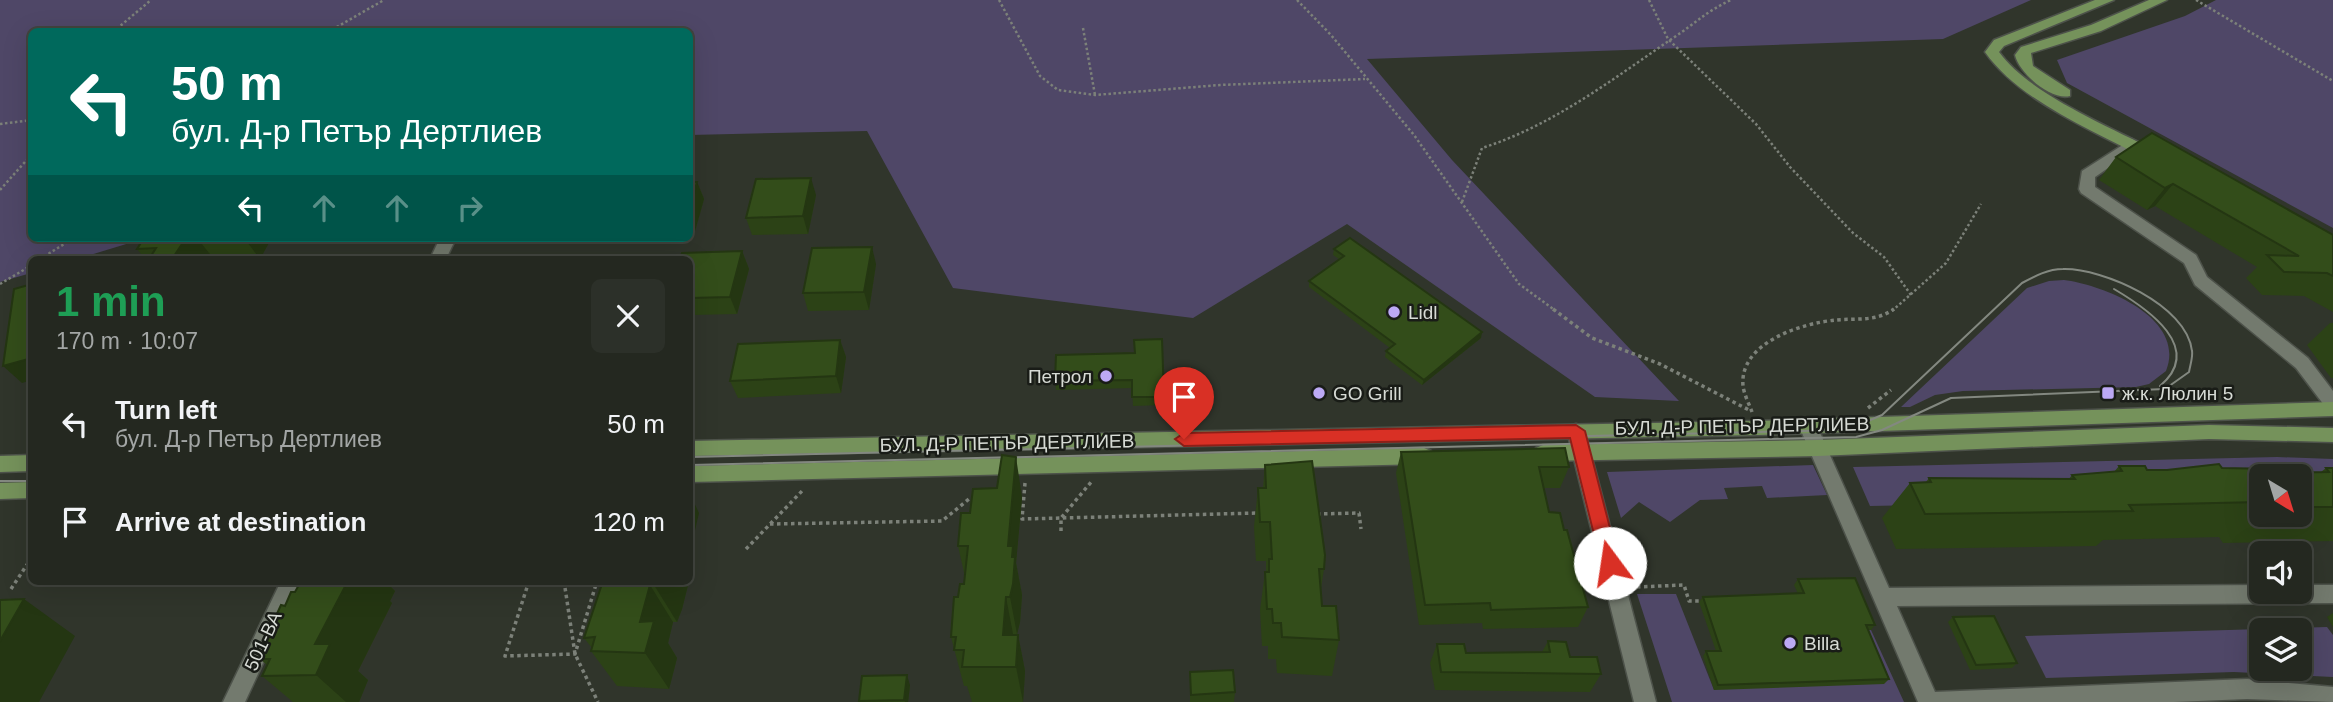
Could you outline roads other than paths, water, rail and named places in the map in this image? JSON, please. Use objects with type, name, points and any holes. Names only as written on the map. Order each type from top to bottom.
[{"type":"main road","points":[[2107,0],[2008,39],[1994,46],[1992,52],[2001,67],[2026,84],[2132,144],[2167,157],[2029,71],[2022,55],[2040,43],[2096,28],[2160,0]]},
{"type":"main road","name":"БУЛ. Д-Р ПЕТЪР ДЕРТЛИЕВ","points":[[693,449],[1808,426],[2333,409]]},
{"type":"main road","name":"БУЛ. Д-Р ПЕТЪР ДЕРТЛИЕВ","points":[[1517,454],[1818,448],[2209,432],[2333,435]]},
{"type":"main road","name":"БУЛ. Д-Р ПЕТЪР ДЕРТЛИЕВ","points":[[693,474],[1447,455]]},
{"type":"main road","points":[[0,464],[28,463]]},
{"type":"main road","points":[[0,491],[28,490]]},
{"type":"street","points":[[2132,144],[2087,175],[2087,189],[2190,259],[2201,281],[2302,363],[2333,404]]},
{"type":"street","points":[[1808,426],[1929,702],[2246,689],[2333,696]]},
{"type":"street","points":[[1576,431],[1645,702]]},
{"type":"street","name":"501-ВА","points":[[234,702],[289,585]]},
{"type":"street","points":[[1881,597],[2333,594]]},
{"type":"tram line","points":[[693,457],[1847,430],[1882,415],[2022,283],[2057,269],[2080,270],[2099,275],[2141,292],[2175,319],[2187,334],[2192,353],[2189,372],[2165,389],[1951,398],[1882,430],[1856,437],[693,465]]},
{"type":"tram line","points":[[2114,289],[2155,318],[2174,344],[2177,358],[2172,372],[2160,386]]},
{"type":"tram line","points":[[0,481],[28,481]]},
{"type":"place","name":"Lidl","points":[[1394,312]]},
{"type":"place","name":"Петрол","points":[[1106,376]]},
{"type":"place","name":"GO Grill","points":[[1319,393]]},
{"type":"place","name":"ж.к. Люлин 5","points":[[2108,393]]},
{"type":"place","name":"Billa","points":[[1790,643]]}]
